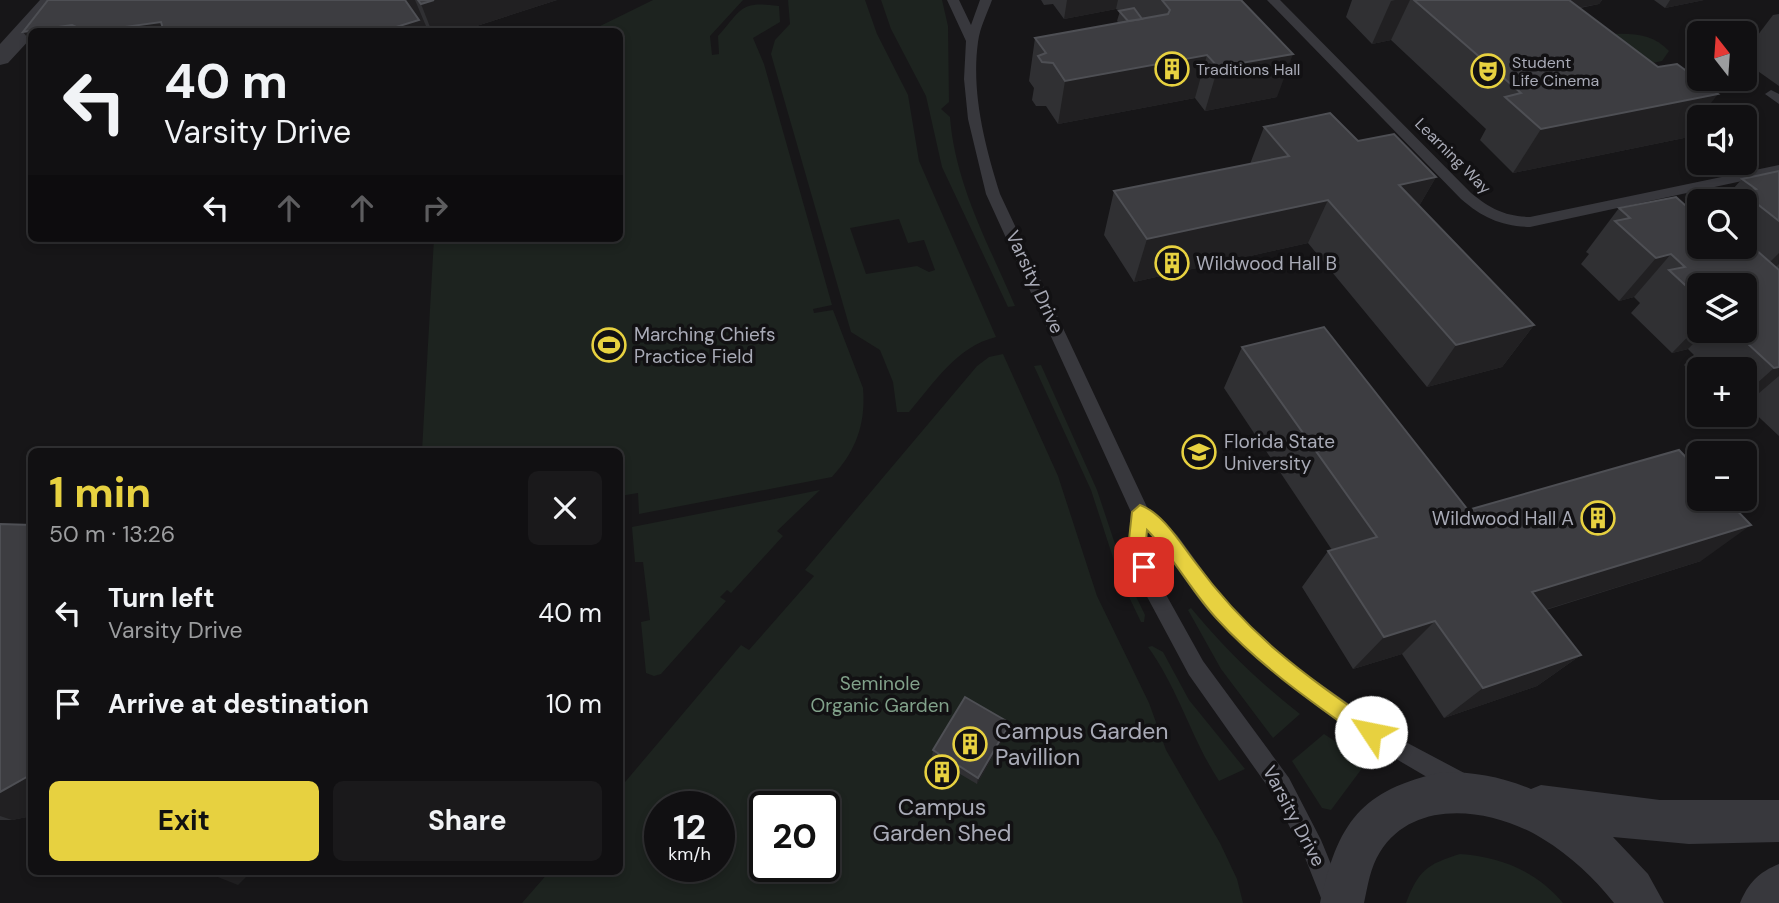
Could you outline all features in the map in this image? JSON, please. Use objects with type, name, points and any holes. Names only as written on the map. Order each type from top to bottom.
[{"type":"street","points":[[0,58],[52,0]]},
{"type":"street","points":[[1342,903],[1346,876],[1354,854],[1380,817],[1400,804],[1427,794],[1496,797],[1631,821],[1684,825],[1779,821]]},
{"type":"street","points":[[1496,797],[1543,814],[1574,834],[1602,856],[1642,903]]},
{"type":"street","points":[[1762,903],[1779,886]]},
{"type":"lane","name":"Varsity Drive","points":[[953,0],[972,41]]},
{"type":"lane","name":"Varsity Drive","points":[[986,0],[972,41],[975,127],[993,194],[1140,512],[1170,541],[1221,611],[1286,672],[1427,768],[1496,797]]},
{"type":"lane","name":"Learning Way","points":[[1273,0],[1466,196],[1486,213],[1497,217],[1530,222],[1551,220],[1779,169]]},
{"type":"lane","name":"Varsity Drive","points":[[1140,512],[1137,549],[1156,594],[1196,668],[1281,786],[1313,848],[1335,903]]},
{"type":"green space","name":"Marching Chiefs Practice Field","points":[[653,0],[743,0],[710,36],[712,55],[719,54],[718,36],[743,9],[757,5],[779,6],[780,22],[753,38],[764,64],[832,305],[813,309],[814,313],[833,310],[863,388],[863,413],[858,436],[832,477],[639,514],[638,493],[623,496],[623,448],[422,448],[434,242],[623,242],[623,28],[596,28]]},
{"type":"green space","points":[[788,0],[865,0],[877,34],[908,95],[919,161],[996,337],[958,357],[909,412],[897,412],[893,382],[880,350],[851,332],[771,54],[775,40],[790,24]],"holes":[[[899,219],[908,243],[924,240],[935,270],[929,272],[917,266],[866,274],[850,228]]]},
{"type":"green space","points":[[881,0],[942,0],[948,26],[949,102],[941,109],[950,117],[953,142],[966,190],[1015,306],[1008,307],[942,167],[926,96],[891,29]]},
{"type":"green space","points":[[1611,34],[1650,38],[1669,51],[1662,61],[1639,66]]},
{"type":"green space","name":"Seminole Organic Garden","points":[[1003,354],[1058,476],[1097,596],[1149,703],[1166,750],[1220,843],[1237,879],[1243,903],[522,903],[546,875],[623,875],[623,784],[741,645],[749,650],[814,576],[805,570],[977,366],[989,357]]},
{"type":"green space","points":[[1041,365],[1097,490],[1125,574],[1145,615],[1144,622],[1141,622],[1119,576],[1091,490],[1034,366]]},
{"type":"green space","points":[[820,490],[777,531],[783,536],[731,593],[727,590],[720,597],[726,601],[661,674],[654,676],[646,673],[641,622],[650,620],[643,562],[635,562],[632,527]]},
{"type":"green space","points":[[1191,608],[1242,664],[1300,714],[1273,738],[1221,669],[1188,610]]},
{"type":"green space","points":[[1152,646],[1163,652],[1189,700],[1245,769],[1219,781],[1200,748],[1168,679],[1148,647]]},
{"type":"green space","points":[[1324,734],[1359,757],[1363,767],[1331,810],[1322,808],[1292,761]]},
{"type":"green space","points":[[1460,854],[1490,858],[1517,868],[1541,882],[1563,903],[1406,903],[1415,883],[1425,870],[1439,861]]},
{"type":"building","points":[[48,0],[405,0],[419,20],[393,28],[163,28],[161,22],[118,28],[79,28],[72,25],[28,28],[28,31],[23,32]]},
{"type":"building","points":[[418,0],[434,0],[421,4]]},
{"type":"building","points":[[1162,0],[1241,0],[1293,54],[1218,67],[1207,55],[1065,81],[1053,63],[1042,62],[1038,56],[1046,53],[1035,38],[1168,14],[1170,10]]},
{"type":"building","points":[[1414,0],[1569,0],[1658,67],[1677,64],[1687,71],[1687,91],[1714,91],[1718,94],[1541,129],[1505,97],[1521,93]]},
{"type":"building","points":[[1134,8],[1142,19],[1128,21],[1119,11]]},
{"type":"building","points":[[1330,113],[1358,141],[1394,134],[1436,177],[1399,185],[1534,325],[1456,345],[1328,200],[1147,239],[1114,191],[1289,156],[1264,127]]},
{"type":"building","points":[[1779,171],[1779,221],[1757,204],[1757,189],[1742,179]]},
{"type":"building","points":[[1676,197],[1687,206],[1687,259],[1757,259],[1757,251],[1779,270],[1779,367],[1774,368],[1747,343],[1757,343],[1757,273],[1687,273],[1687,287],[1669,270],[1685,267],[1671,254],[1656,258],[1615,221],[1630,218],[1619,208]]},
{"type":"building","points":[[1324,327],[1468,510],[1679,450],[1687,458],[1687,511],[1738,511],[1751,525],[1532,592],[1581,655],[1483,688],[1435,621],[1384,637],[1328,551],[1377,537],[1242,347]]},
{"type":"building","points":[[0,524],[28,525],[28,776],[0,792]]},
{"type":"building","name":"Campus Garden Pavillion","points":[[965,697],[1010,723],[978,778],[956,764],[948,778],[931,767],[939,754],[933,750]]},
{"type":"place","name":"Traditions Hall","points":[[1172,69]]},
{"type":"place","name":"Student Life Cinema","points":[[1488,71]]},
{"type":"place","name":"Wildwood Hall B","points":[[1172,263]]},
{"type":"place","name":"Marching Chiefs Practice Field","points":[[609,345]]},
{"type":"place","name":"Florida State University","points":[[1199,452]]},
{"type":"place","name":"Wildwood Hall A","points":[[1598,518]]},
{"type":"place","name":"Campus Garden Pavillion","points":[[970,744]]},
{"type":"place","name":"Campus Garden Shed","points":[[942,772]]},
{"type":"route","points":[[1144,567],[1137,549],[1140,512],[1170,541],[1221,611],[1251,643],[1330,705],[1371,732]]}]
